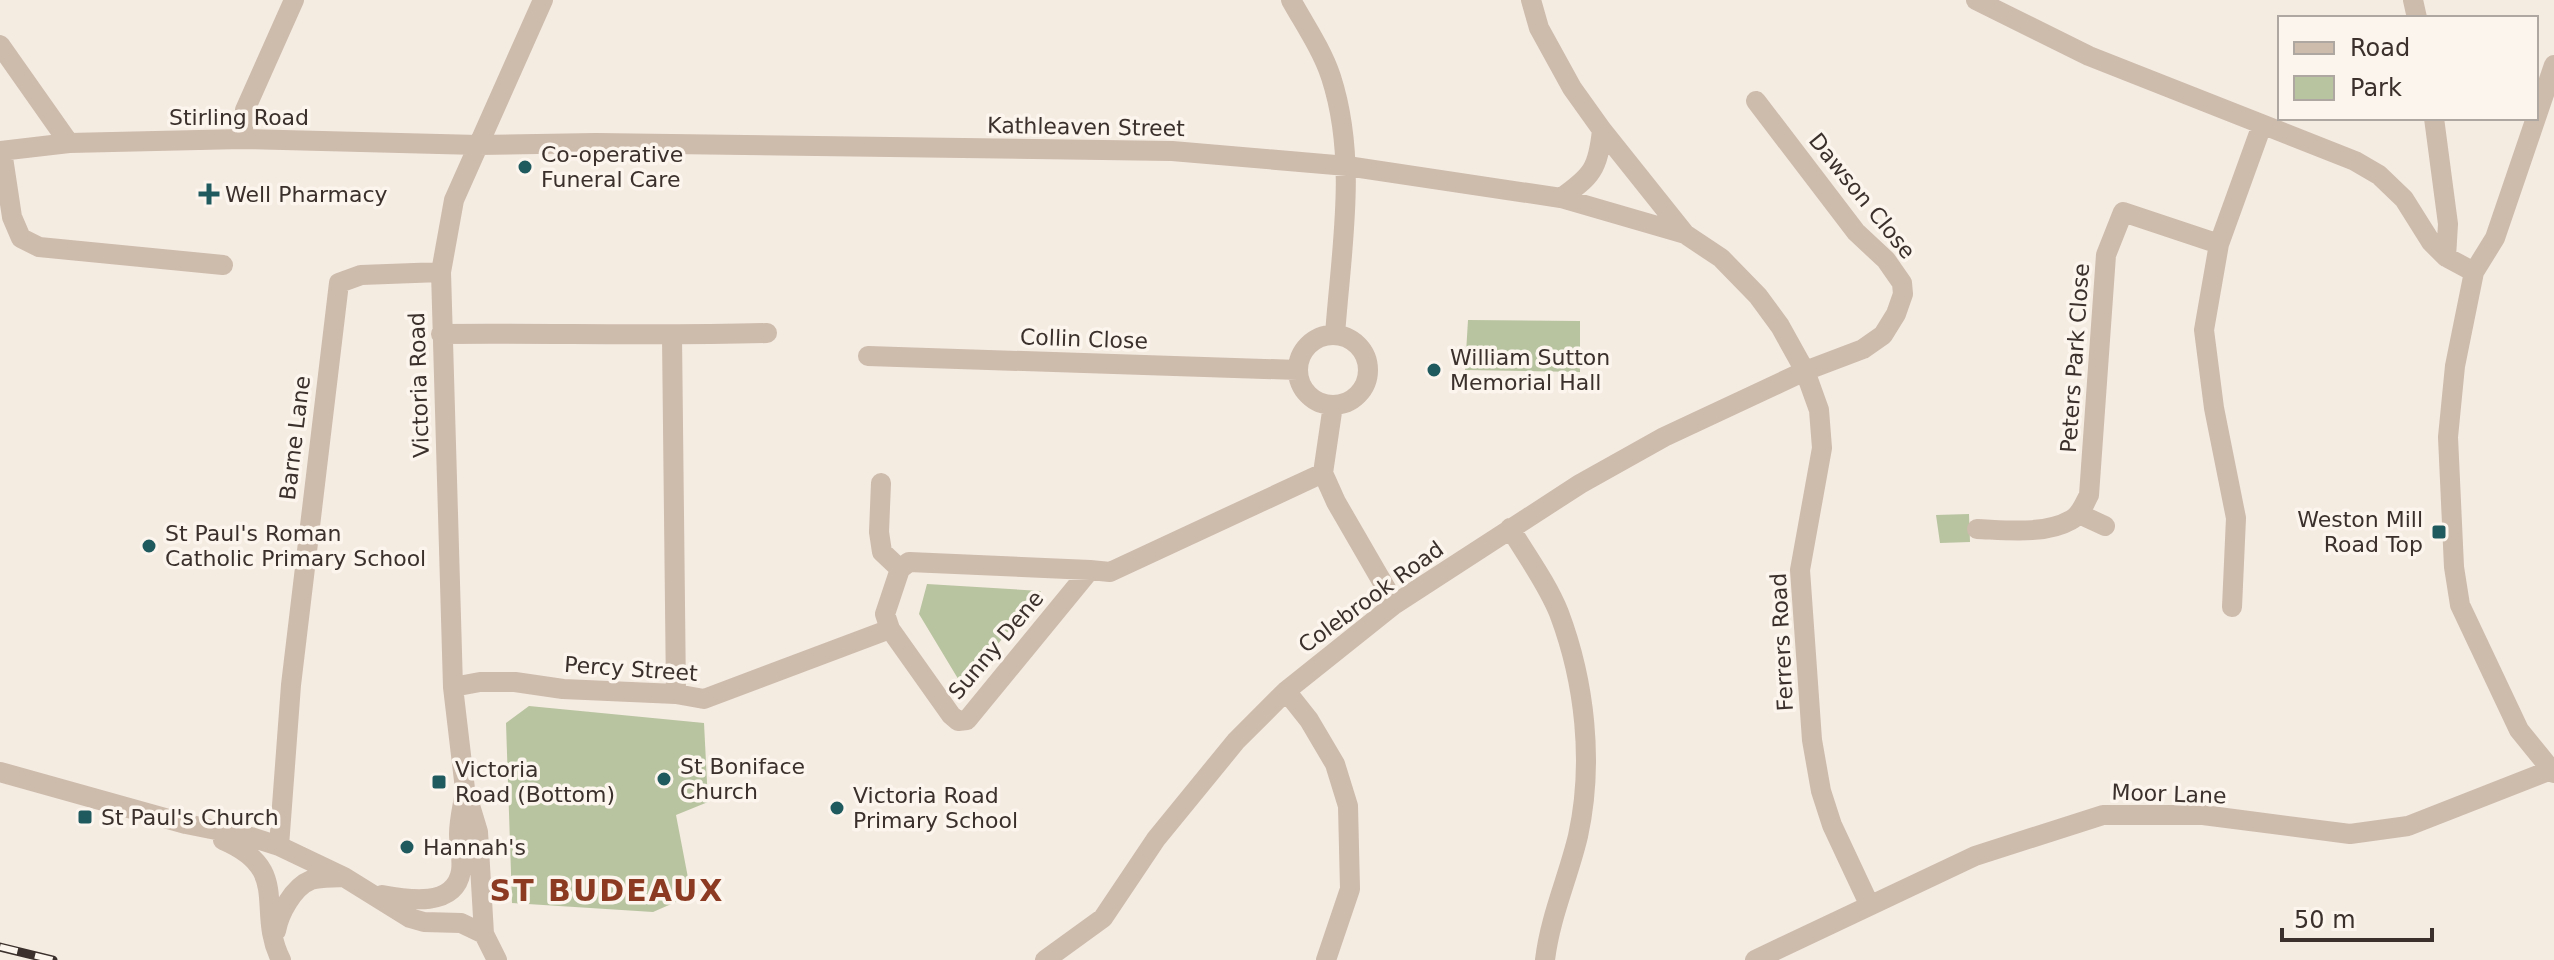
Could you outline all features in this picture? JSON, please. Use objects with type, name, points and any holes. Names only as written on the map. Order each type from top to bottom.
[{"type":"street","points":[[242,139],[245,110],[294,0]]},
{"type":"street","name":"Victoria Road","points":[[497,960],[484,934],[478,832],[465,789],[453,687],[441,272],[454,200],[543,0]]},
{"type":"street","points":[[1291,0],[1331,75],[1347,166],[1335,335]]},
{"type":"street","points":[[1531,0],[1539,28],[1572,88],[1685,234]]},
{"type":"street","points":[[1976,0],[2089,56],[2355,161],[2379,175],[2404,199],[2431,242],[2446,257],[2474,272]]},
{"type":"street","points":[[0,45],[69,143]]},
{"type":"street","points":[[2538,112],[2554,65]]},
{"type":"street","name":"Dawson Close","points":[[1756,101],[1856,232],[1886,260],[1902,283],[1900,304],[1883,335],[1863,349],[1805,371]]},
{"type":"street","points":[[2434,120],[2448,224],[2446,257]]},
{"type":"street","points":[[2535,120],[2495,238],[2474,272],[2455,366],[2448,437],[2454,567],[2460,605],[2519,730],[2553,771]]},
{"type":"street","points":[[2232,607],[2236,518],[2214,408],[2204,330],[2219,244],[2262,125]]},
{"type":"street","points":[[1561,198],[1585,181],[1599,158],[1602,130]]},
{"type":"street","name":"Stirling Road","points":[[1,151],[69,143],[242,139],[478,145]]},
{"type":"street","name":"Kathleaven Street","points":[[478,145],[611,143],[1172,151],[1347,166],[1561,198],[1685,234]]},
{"type":"street","points":[[1,151],[12,217],[21,238],[39,247],[213,258]]},
{"type":"street","name":"Peters Park Close","points":[[2079,514],[2089,495],[2106,255],[2123,212],[2219,244]]},
{"type":"street","name":"Ferrers Road","points":[[1685,234],[1721,258],[1758,296],[1780,326],[1805,371],[1819,410],[1822,448],[1800,570],[1812,740],[1821,791],[1832,825],[1869,904]]},
{"type":"street","name":"Barne Lane","points":[[279,846],[292,670],[339,283],[361,275],[441,272]]},
{"type":"street","points":[[441,334],[672,336],[767,333]]},
{"type":"street","points":[[1335,335],[1357,344],[1368,365],[1363,388],[1355,397],[1333,405],[1313,398],[1305,391],[1298,370],[1305,349],[1313,341],[1335,335]]},
{"type":"street","points":[[672,336],[676,694]]},
{"type":"street","name":"Collin Close","points":[[868,356],[1298,370]]},
{"type":"street","name":"Colebrook Road","points":[[1045,960],[1103,918],[1156,839],[1236,741],[1286,691],[1395,604],[1580,484],[1664,437],[1805,371]]},
{"type":"street","points":[[1333,405],[1323,473],[1336,502],[1395,604]]},
{"type":"street","name":"Sunny Dene","points":[[900,569],[909,562],[1110,572],[1323,473]]},
{"type":"street","points":[[881,483],[879,532],[882,552],[900,569],[885,614],[890,629]]},
{"type":"street","points":[[1977,529],[2048,527],[2070,522],[2079,514],[2105,526]]},
{"type":"street","points":[[1510,528],[1558,610],[1579,674],[1584,730],[1584,792],[1578,835],[1547,941],[1545,960]]},
{"type":"street","name":"Sunny Dene","points":[[890,629],[951,715],[958,721],[967,720],[1090,570]]},
{"type":"street","name":"Percy Street","points":[[453,687],[480,682],[515,682],[563,689],[676,694],[704,699],[890,629]]},
{"type":"street","points":[[1286,691],[1309,720],[1335,764],[1348,806],[1350,889],[1326,960]]},
{"type":"street","name":"Moor Lane","points":[[1755,960],[1975,856],[2103,815],[2203,815],[2350,834],[2408,826],[2553,771]]},
{"type":"street","points":[[0,772],[186,824],[279,846],[344,877],[410,918],[424,922],[461,923],[484,934]]},
{"type":"street","name":"Victoria Road","points":[[373,893],[427,900],[441,896],[458,882],[461,869],[459,833],[465,789]]},
{"type":"street","points":[[186,824],[239,846],[263,868],[281,960]]},
{"type":"street","points":[[275,939],[278,922],[295,892],[308,881],[344,877]]},
{"type":"green space","points":[[1468,320],[1580,321],[1580,372],[1465,370]]},
{"type":"green space","points":[[1969,514],[1970,542],[1940,543],[1936,515]]},
{"type":"green space","points":[[927,584],[1041,591],[963,687],[919,614]]},
{"type":"green space","points":[[529,706],[704,723],[708,802],[676,815],[689,883],[685,898],[653,912],[512,903],[506,723]]},
{"type":"railway","points":[[0,947],[53,960]]},
{"type":"place","name":"Co-operative Funeral Care","points":[[525,167]]},
{"type":"place","name":"Well Pharmacy","points":[[209,194]]},
{"type":"place","name":"William Sutton Memorial Hall","points":[[1434,370]]},
{"type":"place","name":"Weston Mill Road Top","points":[[2439,532]]},
{"type":"place","name":"St Paul's Roman Catholic Primary School","points":[[149,546]]},
{"type":"place","name":"St Boniface Church","points":[[664,779]]},
{"type":"place","name":"Victoria Road (Bottom)","points":[[439,782]]},
{"type":"place","name":"Victoria Road Primary School","points":[[837,808]]},
{"type":"place","name":"St Paul's Church","points":[[85,817]]},
{"type":"place","name":"Hannah's","points":[[407,847]]},
{"type":"district","name":"ST BUDEAUX","points":[[607,890]]}]
